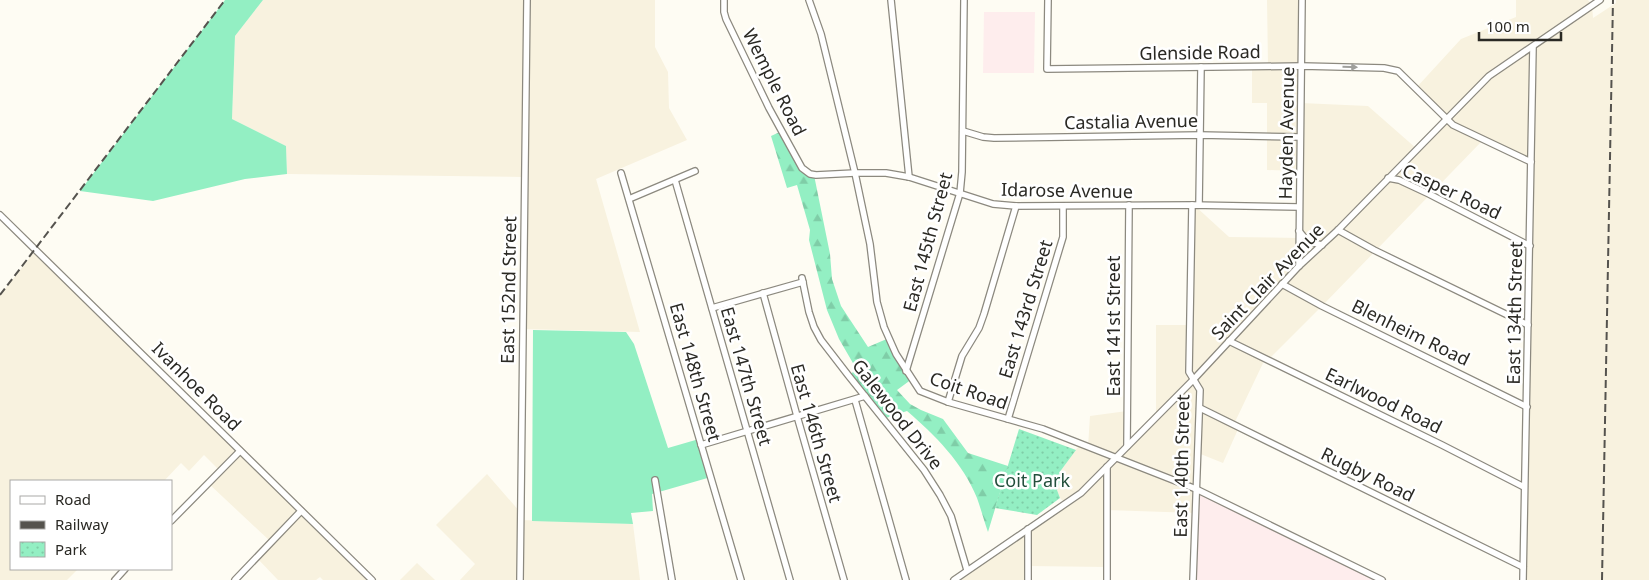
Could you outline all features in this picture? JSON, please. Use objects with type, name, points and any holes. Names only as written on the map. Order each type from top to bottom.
[{"type":"street","name":"East 152nd Street","points":[[520,580],[527,0]]},
{"type":"street","name":"Wemple Road","points":[[724,0],[726,18],[769,108],[802,168],[810,174]]},
{"type":"street","name":"Coit Road","points":[[809,0],[820,34],[855,173],[870,244],[877,302],[884,327],[896,354],[920,391],[948,402],[1043,430],[1196,489],[1382,580]]},
{"type":"street","points":[[891,0],[909,177]]},
{"type":"street","name":"East 145th Street","points":[[906,371],[960,193],[963,131],[964,0]]},
{"type":"street","name":"Glenside Road","points":[[1048,0],[1047,69],[1302,66],[1384,68],[1398,71],[1453,125],[1531,162]]},
{"type":"street","name":"Hayden Avenue","points":[[1299,266],[1302,0]]},
{"type":"street","name":"Saint Clair Avenue","points":[[954,580],[1081,492],[1194,379],[1299,266],[1338,230],[1489,76],[1533,47],[1590,3],[1600,0]]},
{"type":"street","name":"East 134th Street","points":[[1523,580],[1533,47]]},
{"type":"street","points":[[1199,205],[1201,67]]},
{"type":"street","name":"Castalia Avenue","points":[[963,131],[994,138],[1200,135],[1300,137]]},
{"type":"street","points":[[629,199],[696,171]]},
{"type":"street","name":"East 148th Street","points":[[620,173],[741,580]]},
{"type":"street","name":"Idarose Avenue","points":[[810,174],[886,173],[909,177],[993,204],[1016,206],[1199,205],[1300,207]]},
{"type":"street","name":"Casper Road","points":[[1388,178],[1399,180],[1429,194],[1530,246]]},
{"type":"street","name":"East 147th Street","points":[[675,180],[790,580]]},
{"type":"street","name":"East 140th Street","points":[[1192,205],[1189,372],[1200,390],[1193,580]]},
{"type":"street","points":[[948,402],[962,356],[981,321],[1016,206]]},
{"type":"street","name":"East 141st Street","points":[[1127,446],[1129,206]]},
{"type":"street","name":"East 143rd Street","points":[[1008,419],[1063,237],[1063,207]]},
{"type":"street","name":"Ivanhoe Road","points":[[0,215],[372,580]]},
{"type":"street","points":[[1338,230],[1374,250],[1528,325]]},
{"type":"street","points":[[1299,231],[1314,244],[1322,245]]},
{"type":"street","name":"Galewood Drive","points":[[763,293],[803,280],[814,327],[822,340],[924,470],[940,495],[951,516],[967,570]]},
{"type":"street","name":"Blenheim Road","points":[[1282,284],[1322,306],[1527,407]]},
{"type":"street","points":[[712,308],[763,293]]},
{"type":"street","name":"East 146th Street","points":[[763,293],[796,416],[844,580]]},
{"type":"street","name":"Earlwood Road","points":[[1229,342],[1434,440],[1524,486]]},
{"type":"street","points":[[701,445],[866,396]]},
{"type":"street","points":[[855,400],[906,580]]},
{"type":"street","name":"Rugby Road","points":[[1200,408],[1523,566]]},
{"type":"street","points":[[172,521],[240,451]]},
{"type":"street","points":[[1107,467],[1107,580]]},
{"type":"street","points":[[655,480],[672,580]]},
{"type":"street","points":[[235,580],[301,511]]},
{"type":"street","points":[[1028,529],[1028,580]]},
{"type":"street","points":[[114,580],[124,570]]},
{"type":"shaded area","points":[[263,0],[655,0],[655,47],[668,72],[669,108],[687,140],[596,179],[640,332],[522,329],[524,177],[287,174],[286,146],[232,119],[235,36]]},
{"type":"shaded area","points":[[1267,0],[1302,0],[1301,103],[1368,106],[1417,149],[1446,119],[1416,88],[1461,39],[1516,17],[1516,0],[1588,0],[1592,5],[1593,18],[1616,3],[1616,0],[1649,0],[1649,580],[1523,580],[1531,163],[1483,140],[1322,306],[1268,360],[1265,359],[1234,424],[1239,427],[1223,463],[1198,453],[1195,513],[1107,510],[1107,567],[1028,566],[1028,580],[954,580],[1065,503],[1060,498],[1057,490],[1059,473],[1080,444],[1088,447],[1090,416],[1127,411],[1127,445],[1156,417],[1156,325],[1190,325],[1194,205],[1229,237],[1299,238],[1300,171],[1267,170],[1267,103],[1252,103],[1252,67],[1268,66]]},
{"type":"shaded area","points":[[984,12],[1035,12],[1034,73],[983,73]]},
{"type":"shaded area","points":[[36,250],[372,580],[323,580],[320,577],[316,580],[278,580],[256,557],[271,542],[208,483],[220,471],[204,455],[189,471],[181,463],[165,480],[10,480],[10,570],[77,570],[67,580],[0,580],[0,295]]},
{"type":"shaded area","points":[[487,474],[521,513],[521,520],[633,524],[640,580],[460,580],[475,564],[436,525]]},
{"type":"shaded area","points":[[1196,489],[1382,580],[1193,580]]},
{"type":"shaded area","points":[[417,563],[435,580],[400,580]]},
{"type":"green space","points":[[225,0],[263,0],[235,36],[232,119],[286,146],[287,174],[245,179],[153,201],[80,191]]},
{"type":"green space","points":[[782,131],[802,168],[814,175],[830,254],[832,279],[841,306],[868,347],[889,338],[912,379],[897,390],[910,404],[943,419],[968,453],[1008,466],[988,532],[971,485],[947,450],[907,411],[883,419],[848,375],[857,370],[839,339],[827,310],[809,240],[810,230],[797,185],[787,188],[771,136]]},
{"type":"green space","points":[[533,330],[626,332],[634,344],[668,448],[699,439],[711,477],[652,494],[653,511],[631,513],[633,524],[532,521]]},
{"type":"green space","name":"Coit Park","points":[[1019,429],[1076,450],[1059,473],[1062,476],[1057,490],[1060,498],[1037,515],[995,508]]},
{"type":"railway","points":[[0,295],[225,0]]},
{"type":"railway","points":[[1602,580],[1613,0]]}]
